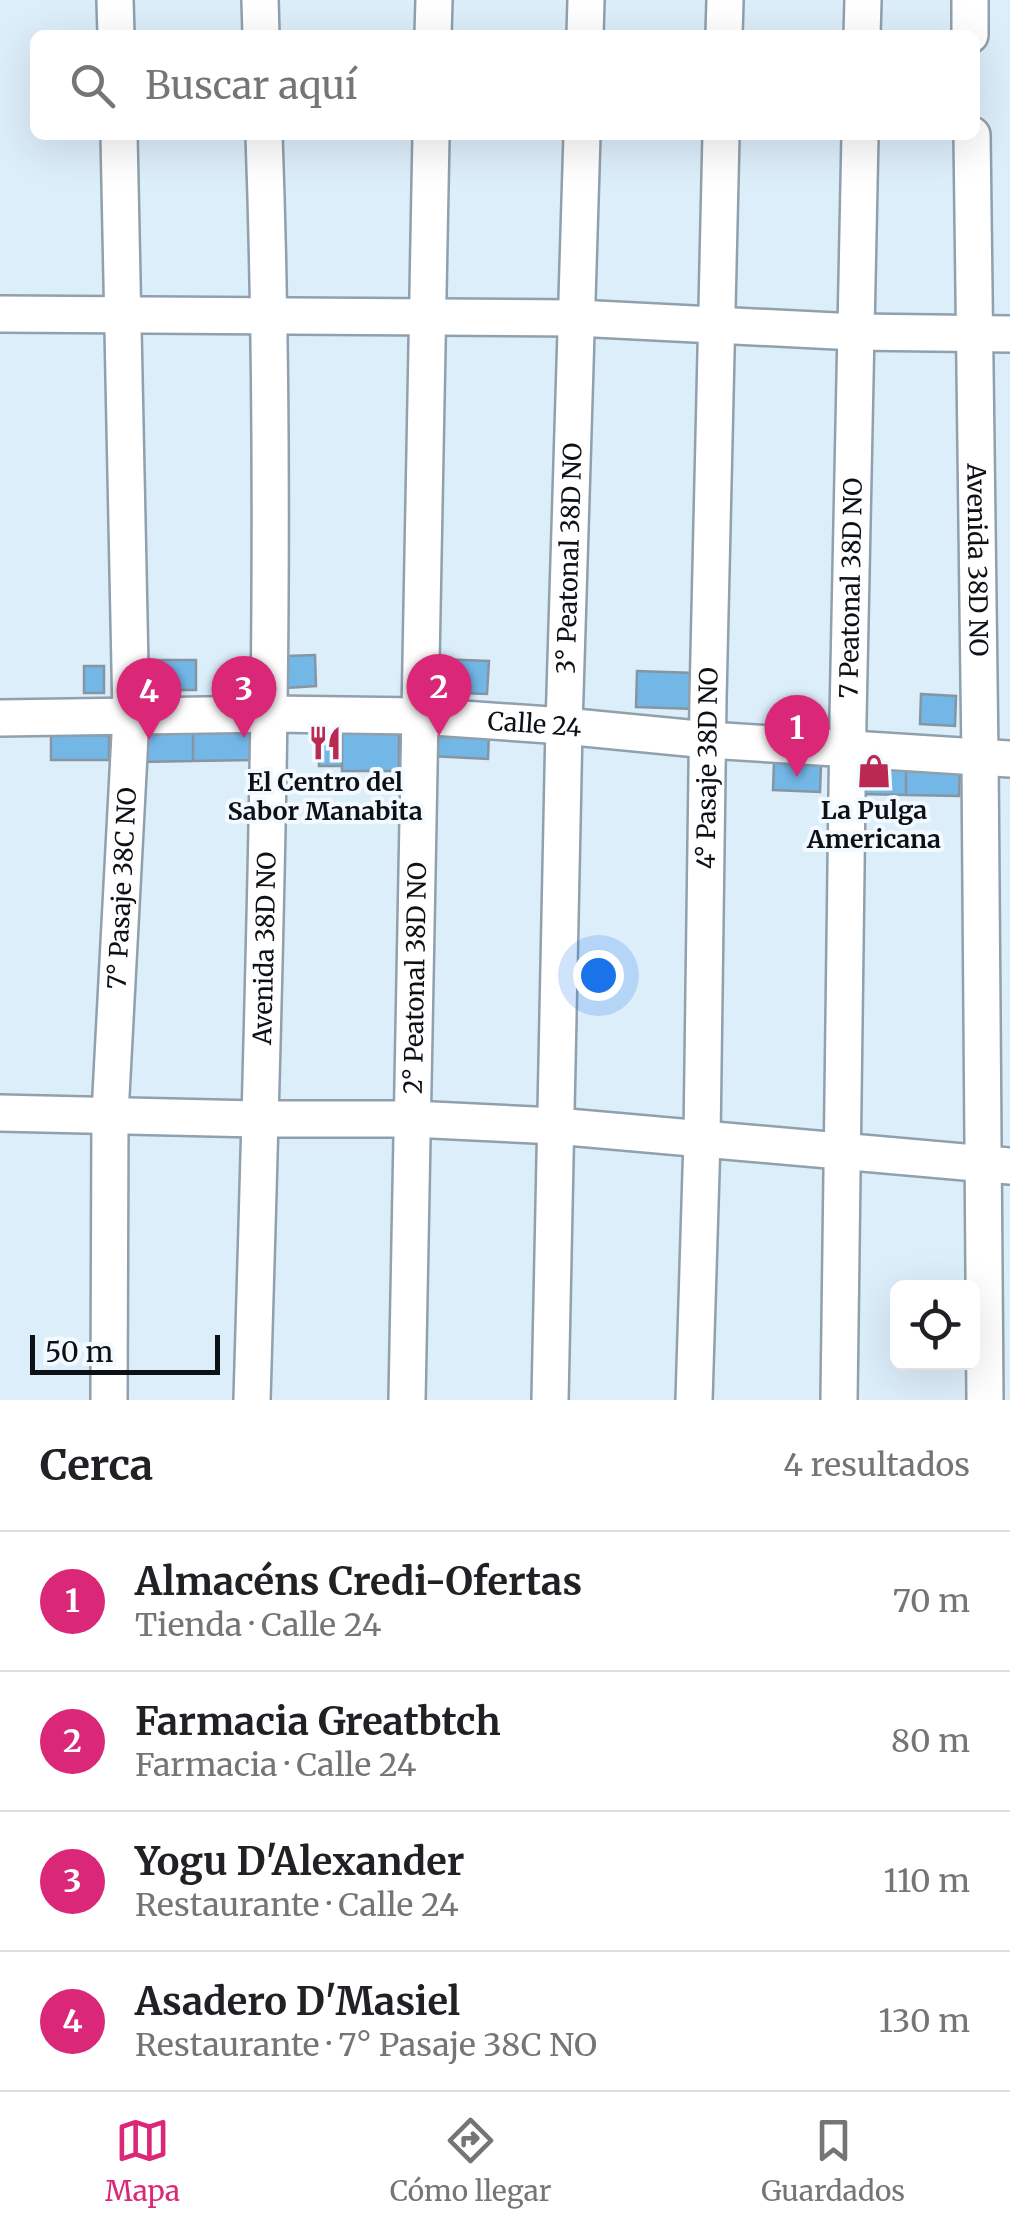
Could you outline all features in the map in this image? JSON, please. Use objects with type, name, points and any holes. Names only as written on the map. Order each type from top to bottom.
[{"type":"street","points":[[115,0],[116,30]]},
{"type":"street","points":[[260,0],[261,30]]},
{"type":"street","points":[[433,30],[434,0]]},
{"type":"street","points":[[585,30],[586,0]]},
{"type":"street","points":[[724,30],[725,0]]},
{"type":"street","points":[[862,30],[863,0]]},
{"type":"street","points":[[970,0],[970,30]]},
{"type":"street","name":"7° Pasaje 38C NO","points":[[109,1400],[110,1114],[131,716],[119,140]]},
{"type":"street","name":"Avenida 38D NO","points":[[252,1400],[270,714],[270,316],[264,140]]},
{"type":"street","name":"2° Peatonal 38D NO","points":[[406,1400],[431,140]]},
{"type":"street","name":"3° Peatonal 38D NO","points":[[550,1400],[564,726],[582,140]]},
{"type":"street","name":"4° Pasaje 38D NO","points":[[694,1400],[722,140]]},
{"type":"street","name":"7 Peatonal 38D NO","points":[[840,1400],[847,749],[860,140]]},
{"type":"street","name":"Avenida 38D NO","points":[[972,140],[974,333],[995,758],[997,1166],[985,1400]]},
{"type":"street","points":[[0,314],[576,318],[856,332],[1010,334]]},
{"type":"street","name":"Calle 24","points":[[0,718],[420,716],[995,758]]},
{"type":"street","points":[[0,1112],[412,1119],[556,1126],[997,1166]]},
{"type":"building","points":[[315,655],[316,686],[287,688],[286,656]]},
{"type":"building","points":[[437,659],[489,661],[487,694],[436,692]]},
{"type":"building","points":[[145,660],[196,660],[196,690],[145,690]]},
{"type":"building","points":[[84,666],[104,666],[104,693],[84,693]]},
{"type":"building","points":[[637,671],[695,673],[694,709],[636,707]]},
{"type":"building","points":[[921,694],[956,696],[955,726],[920,724]]},
{"type":"building","points":[[431,729],[489,732],[488,759],[430,756]]},
{"type":"building","points":[[252,732],[253,760],[193,761],[193,733]]},
{"type":"building","points":[[342,732],[399,732],[399,771],[342,771]]},
{"type":"building","points":[[193,733],[193,761],[141,762],[141,734]]},
{"type":"building","points":[[109,735],[109,760],[51,760],[51,736]]},
{"type":"building","points":[[319,738],[341,738],[342,766],[319,766]]},
{"type":"building","points":[[774,762],[821,765],[820,792],[773,790]]},
{"type":"building","points":[[859,766],[906,767],[906,795],[859,794]]},
{"type":"building","points":[[906,767],[960,768],[959,796],[906,795]]},
{"type":"place","name":"Farmacia Greatbtch","points":[[439,736]]},
{"type":"place","name":"Yogu D'Alexander","points":[[244,738]]},
{"type":"place","name":"Asadero D'Masiel","points":[[149,740]]},
{"type":"place","name":"El Centro del Sabor Manabita","points":[[325,743]]},
{"type":"place","name":"La Pulga Americana","points":[[874,771]]},
{"type":"place","name":"Almacéns Credi-Ofertas","points":[[797,777]]}]
